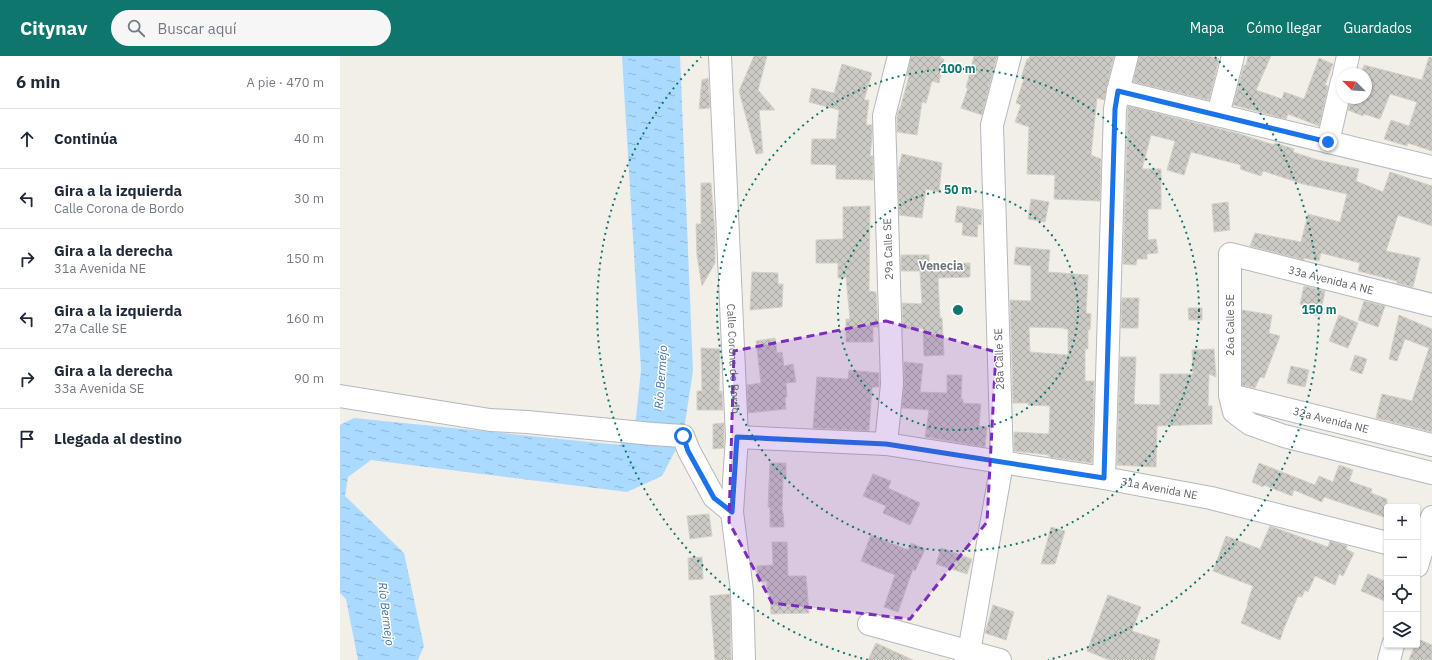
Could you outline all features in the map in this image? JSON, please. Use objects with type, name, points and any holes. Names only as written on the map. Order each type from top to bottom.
[{"type":"street","name":"Calle Corona de Bordo","points":[[720,56],[737,437],[732,512],[742,591],[744,660]]},
{"type":"street","name":"29a Calle SE","points":[[886,444],[892,384],[884,116],[899,56]]},
{"type":"street","name":"28a Calle SE","points":[[967,656],[1002,463],[992,125],[1010,56]]},
{"type":"street","points":[[1104,478],[1115,117],[1118,91],[1126,56]]},
{"type":"street","points":[[1218,115],[1233,56]]},
{"type":"street","points":[[1345,68],[1348,56]]},
{"type":"street","points":[[1118,91],[1432,167]]},
{"type":"street","points":[[1328,142],[1337,104]]},
{"type":"street","name":"33a Avenida A NE","points":[[1230,254],[1432,305]]},
{"type":"street","name":"26a Calle SE","points":[[1230,254],[1230,395],[1234,412],[1250,424],[1284,436],[1432,473]]},
{"type":"street","name":"32a Avenida NE","points":[[1230,395],[1432,445]]},
{"type":"street","points":[[340,396],[490,420],[683,436],[688,451],[714,498],[732,512]]},
{"type":"street","name":"31a Avenida NE","points":[[737,437],[886,444],[1104,478],[1211,498],[1384,542]]},
{"type":"street","points":[[1422,556],[1432,517]]},
{"type":"street","points":[[869,624],[967,656],[1000,660]]},
{"type":"street","points":[[1389,660],[1393,648]]},
{"type":"highlighted area","points":[[886,321],[996,352],[987,522],[910,619],[772,603],[729,522],[734,351]]},
{"type":"water","name":"Río Bermejo","points":[[622,56],[680,56],[693,371],[683,436],[662,476],[627,492],[371,460],[348,477],[345,496],[404,553],[424,646],[418,660],[358,660],[346,599],[340,593],[340,425],[354,418],[620,445],[631,432],[636,418],[641,370]]},
{"type":"building","points":[[754,56],[767,56],[758,90],[775,110],[759,110],[763,153],[756,154],[739,91]]},
{"type":"building","points":[[911,56],[941,56],[940,58],[944,59],[939,83],[932,81],[926,103],[922,102],[917,135],[897,132],[897,117],[909,76],[907,76]]},
{"type":"building","points":[[974,56],[997,56],[982,115],[961,108],[968,88],[966,88]]},
{"type":"building","points":[[1030,56],[1114,56],[1104,100],[1097,98],[1091,155],[1101,159],[1100,201],[1054,199],[1055,175],[1027,174],[1029,127],[1015,122],[1021,105],[1016,103],[1024,79],[1021,78],[1027,59],[1029,59]]},
{"type":"building","points":[[1139,56],[1208,56],[1219,59],[1209,100],[1133,82]]},
{"type":"building","points":[[1248,56],[1271,56],[1256,90],[1282,99],[1284,92],[1304,99],[1319,58],[1333,64],[1325,85],[1328,86],[1319,126],[1288,114],[1286,119],[1233,105]]},
{"type":"building","points":[[1429,57],[1432,58],[1432,151],[1408,143],[1407,146],[1384,139],[1391,120],[1409,126],[1417,102],[1390,94],[1380,119],[1364,114],[1363,116],[1348,110],[1350,104],[1372,104],[1372,68],[1363,68],[1364,65],[1422,80]]},
{"type":"building","points":[[842,64],[872,73],[864,100],[869,100],[866,125],[872,125],[870,156],[873,156],[873,180],[836,179],[836,165],[811,164],[812,139],[836,139],[839,110],[809,102],[812,88],[834,93]]},
{"type":"building","points":[[708,78],[710,108],[699,109],[702,80]]},
{"type":"building","points":[[1128,106],[1240,134],[1274,145],[1275,143],[1294,149],[1293,152],[1318,160],[1359,169],[1356,181],[1383,192],[1390,172],[1432,186],[1432,226],[1398,215],[1386,251],[1420,258],[1413,287],[1397,283],[1397,281],[1358,271],[1360,263],[1321,253],[1319,261],[1304,258],[1304,260],[1250,246],[1255,233],[1301,242],[1308,214],[1340,222],[1347,194],[1303,184],[1263,171],[1261,176],[1240,169],[1241,165],[1191,152],[1184,175],[1167,170],[1175,141],[1151,135],[1142,169],[1161,169],[1161,209],[1148,209],[1148,240],[1156,239],[1158,253],[1147,254],[1147,259],[1137,259],[1136,265],[1123,264]]},
{"type":"building","points":[[902,154],[942,163],[939,192],[926,189],[922,218],[899,215],[898,171]]},
{"type":"building","points":[[701,183],[711,183],[715,234],[715,263],[702,286],[697,256],[696,224],[701,224]]},
{"type":"building","points":[[1031,199],[1049,202],[1045,222],[1028,219]]},
{"type":"building","points":[[1228,202],[1230,230],[1214,232],[1212,204]]},
{"type":"building","points":[[870,206],[869,291],[876,292],[878,327],[873,327],[873,342],[846,342],[846,319],[850,319],[846,277],[838,278],[838,263],[816,263],[816,240],[843,239],[843,207]]},
{"type":"building","points":[[957,206],[982,210],[981,225],[978,224],[977,237],[962,235],[963,223],[955,222]]},
{"type":"building","points":[[1016,247],[1050,250],[1048,272],[1088,275],[1086,313],[1091,314],[1090,330],[1088,330],[1088,349],[1085,349],[1085,381],[1094,381],[1092,463],[1049,457],[1049,455],[1014,451],[1014,432],[1049,434],[1050,406],[1028,405],[1028,403],[1013,403],[1010,300],[1031,301],[1031,266],[1014,264]],"holes":[[[1029,327],[1068,329],[1068,355],[1030,352]]]},
{"type":"building","points":[[901,255],[929,255],[929,264],[970,263],[970,277],[938,278],[944,355],[924,356],[923,329],[903,328],[902,303],[922,304],[920,271],[901,271]]},
{"type":"building","points":[[752,272],[778,273],[778,284],[783,284],[782,307],[750,310]]},
{"type":"building","points":[[1304,286],[1325,291],[1320,316],[1303,313],[1305,306],[1300,304]]},
{"type":"building","points":[[1122,298],[1139,298],[1138,328],[1121,328]]},
{"type":"building","points":[[1364,301],[1385,306],[1378,327],[1358,320]]},
{"type":"building","points":[[1188,308],[1202,308],[1202,320],[1189,320]]},
{"type":"building","points":[[1242,310],[1272,315],[1269,333],[1280,336],[1264,378],[1260,377],[1255,388],[1242,385]]},
{"type":"building","points":[[1339,315],[1358,323],[1348,348],[1329,341]]},
{"type":"building","points":[[1399,315],[1432,329],[1432,432],[1376,418],[1382,394],[1412,401],[1429,348],[1405,339],[1397,361],[1389,359]]},
{"type":"building","points":[[775,338],[777,353],[782,352],[784,366],[793,364],[796,382],[786,383],[786,409],[748,413],[747,385],[761,383],[756,341]]},
{"type":"building","points":[[701,348],[720,349],[719,391],[722,391],[723,410],[697,410],[697,391],[702,391]]},
{"type":"building","points":[[1214,349],[1216,377],[1209,374],[1208,406],[1212,406],[1212,424],[1157,426],[1156,467],[1117,465],[1120,357],[1136,357],[1134,404],[1160,405],[1160,374],[1193,374],[1192,350]]},
{"type":"building","points":[[1355,355],[1367,359],[1362,374],[1350,370]]},
{"type":"building","points":[[904,362],[923,364],[920,392],[947,393],[947,375],[962,375],[961,399],[963,399],[963,403],[981,404],[979,426],[987,427],[985,447],[925,437],[929,410],[902,408]]},
{"type":"building","points":[[1291,366],[1309,370],[1305,387],[1287,383]]},
{"type":"building","points":[[849,370],[879,373],[879,387],[872,388],[869,431],[813,428],[817,377],[848,379]]},
{"type":"building","points":[[724,423],[724,448],[713,449],[713,424]]},
{"type":"building","points":[[770,463],[786,463],[786,478],[783,478],[782,513],[784,527],[770,527],[770,507],[768,507]]},
{"type":"building","points":[[1259,463],[1315,485],[1319,476],[1333,482],[1339,465],[1353,470],[1349,481],[1372,489],[1371,493],[1387,499],[1387,504],[1384,504],[1384,517],[1324,497],[1322,502],[1294,490],[1292,496],[1252,482]]},
{"type":"building","points":[[873,474],[891,481],[888,488],[920,503],[910,525],[883,513],[886,506],[863,496]]},
{"type":"building","points":[[709,514],[712,536],[690,539],[687,516]]},
{"type":"building","points":[[1270,526],[1328,547],[1330,541],[1344,545],[1347,546],[1346,549],[1354,553],[1343,576],[1339,574],[1335,585],[1315,576],[1308,592],[1305,590],[1302,597],[1298,596],[1280,640],[1241,623],[1253,586],[1213,571],[1226,536],[1260,549]]},
{"type":"building","points":[[1051,527],[1065,531],[1055,564],[1041,564]]},
{"type":"building","points":[[871,535],[908,550],[911,543],[925,549],[915,571],[913,569],[898,612],[884,607],[895,575],[861,561]]},
{"type":"building","points":[[772,542],[787,542],[788,576],[806,576],[809,613],[771,614],[770,593],[767,593],[767,581],[758,582],[757,566],[773,565]]},
{"type":"building","points":[[941,548],[972,559],[967,574],[936,564]]},
{"type":"building","points":[[702,557],[703,579],[689,580],[688,558]]},
{"type":"building","points":[[1368,574],[1384,581],[1384,601],[1361,591]]},
{"type":"building","points":[[730,594],[731,660],[715,660],[710,596]]},
{"type":"building","points":[[1108,595],[1141,607],[1132,631],[1160,640],[1154,660],[1109,660],[1087,651]]},
{"type":"building","points":[[993,605],[1014,612],[1006,640],[985,633]]},
{"type":"building","points":[[1420,640],[1432,645],[1432,660],[1409,660],[1414,648],[1420,648]]},
{"type":"building","points":[[876,643],[913,660],[868,660]]},
{"type":"district","name":"Venecia","points":[[941,266]]},
{"type":"route","points":[[683,436],[688,451],[695,460],[714,498],[732,512],[737,437],[886,444],[1104,478],[1115,109],[1118,91],[1328,142]]}]
